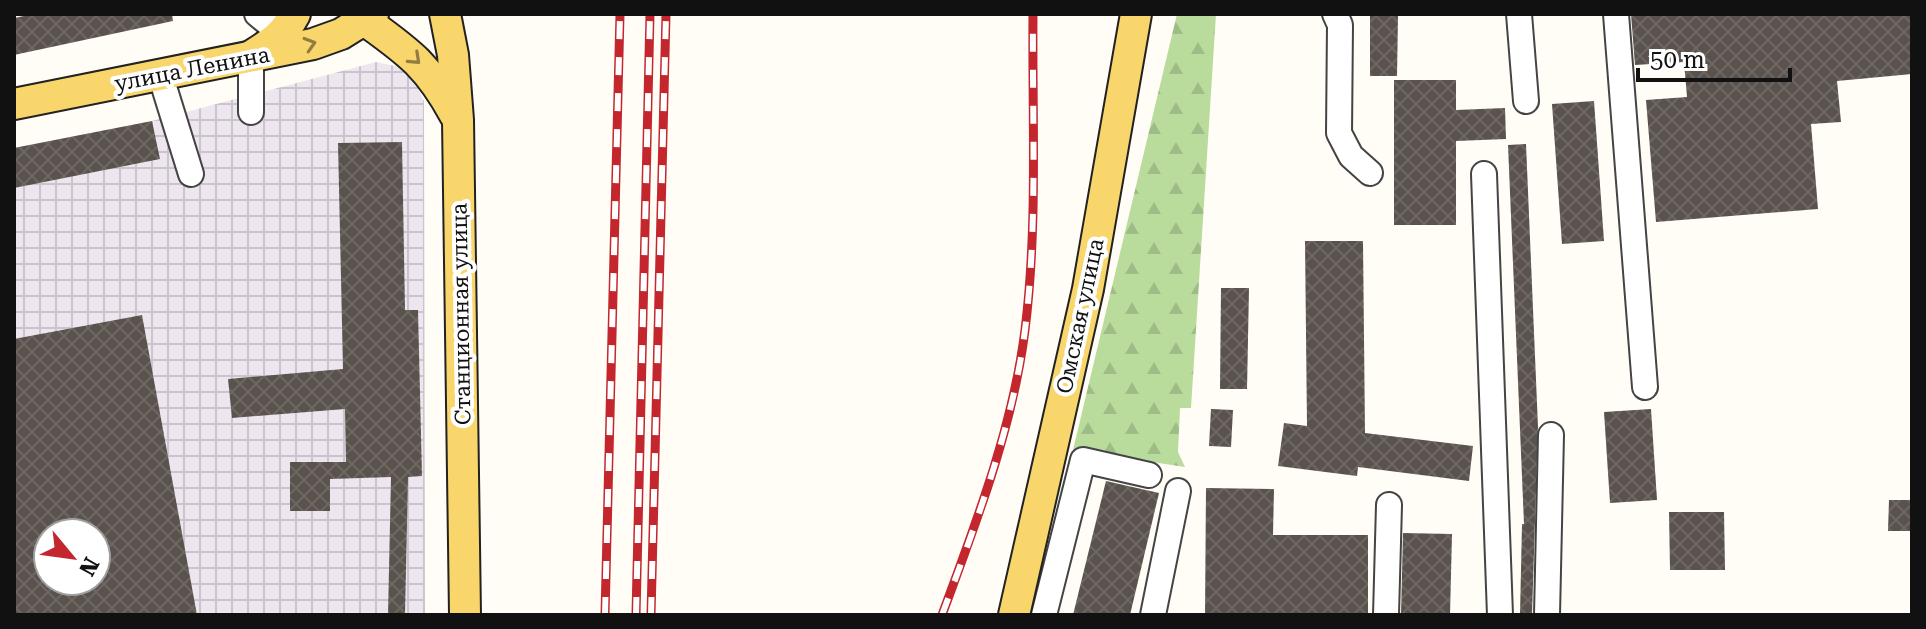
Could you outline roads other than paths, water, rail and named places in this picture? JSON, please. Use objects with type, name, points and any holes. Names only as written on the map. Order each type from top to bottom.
[{"type":"main road","name":"Станционная улица","points":[[445,14],[453,55],[458,120],[465,615]]},
{"type":"main road","name":"Омская улица","points":[[1014,615],[1088,289],[1136,14]]},
{"type":"main road","name":"улица Ленина","points":[[14,104],[251,55],[279,53],[313,44],[365,16],[418,60],[439,85],[458,120]]},
{"type":"main road","points":[[251,55],[288,24]]},
{"type":"lane","points":[[257,14],[288,24]]},
{"type":"lane","points":[[1335,14],[1340,25],[1339,133],[1351,156],[1370,173]]},
{"type":"lane","points":[[1519,14],[1526,101]]},
{"type":"lane","points":[[1616,14],[1645,387]]},
{"type":"lane","points":[[251,55],[251,112]]},
{"type":"lane","points":[[160,74],[191,174]]},
{"type":"lane","points":[[1484,174],[1500,615]]},
{"type":"lane","points":[[1547,615],[1551,435]]},
{"type":"lane","points":[[1050,455],[1149,475]]},
{"type":"lane","points":[[1044,615],[1083,460]]},
{"type":"lane","points":[[1153,615],[1178,491]]},
{"type":"lane","points":[[1386,615],[1389,505]]},
{"type":"railway","points":[[605,615],[620,14]]},
{"type":"railway","points":[[636,615],[650,14]]},
{"type":"railway","points":[[651,615],[666,14]]},
{"type":"railway","points":[[942,615],[1002,439],[1025,330],[1033,212],[1033,14]]}]
